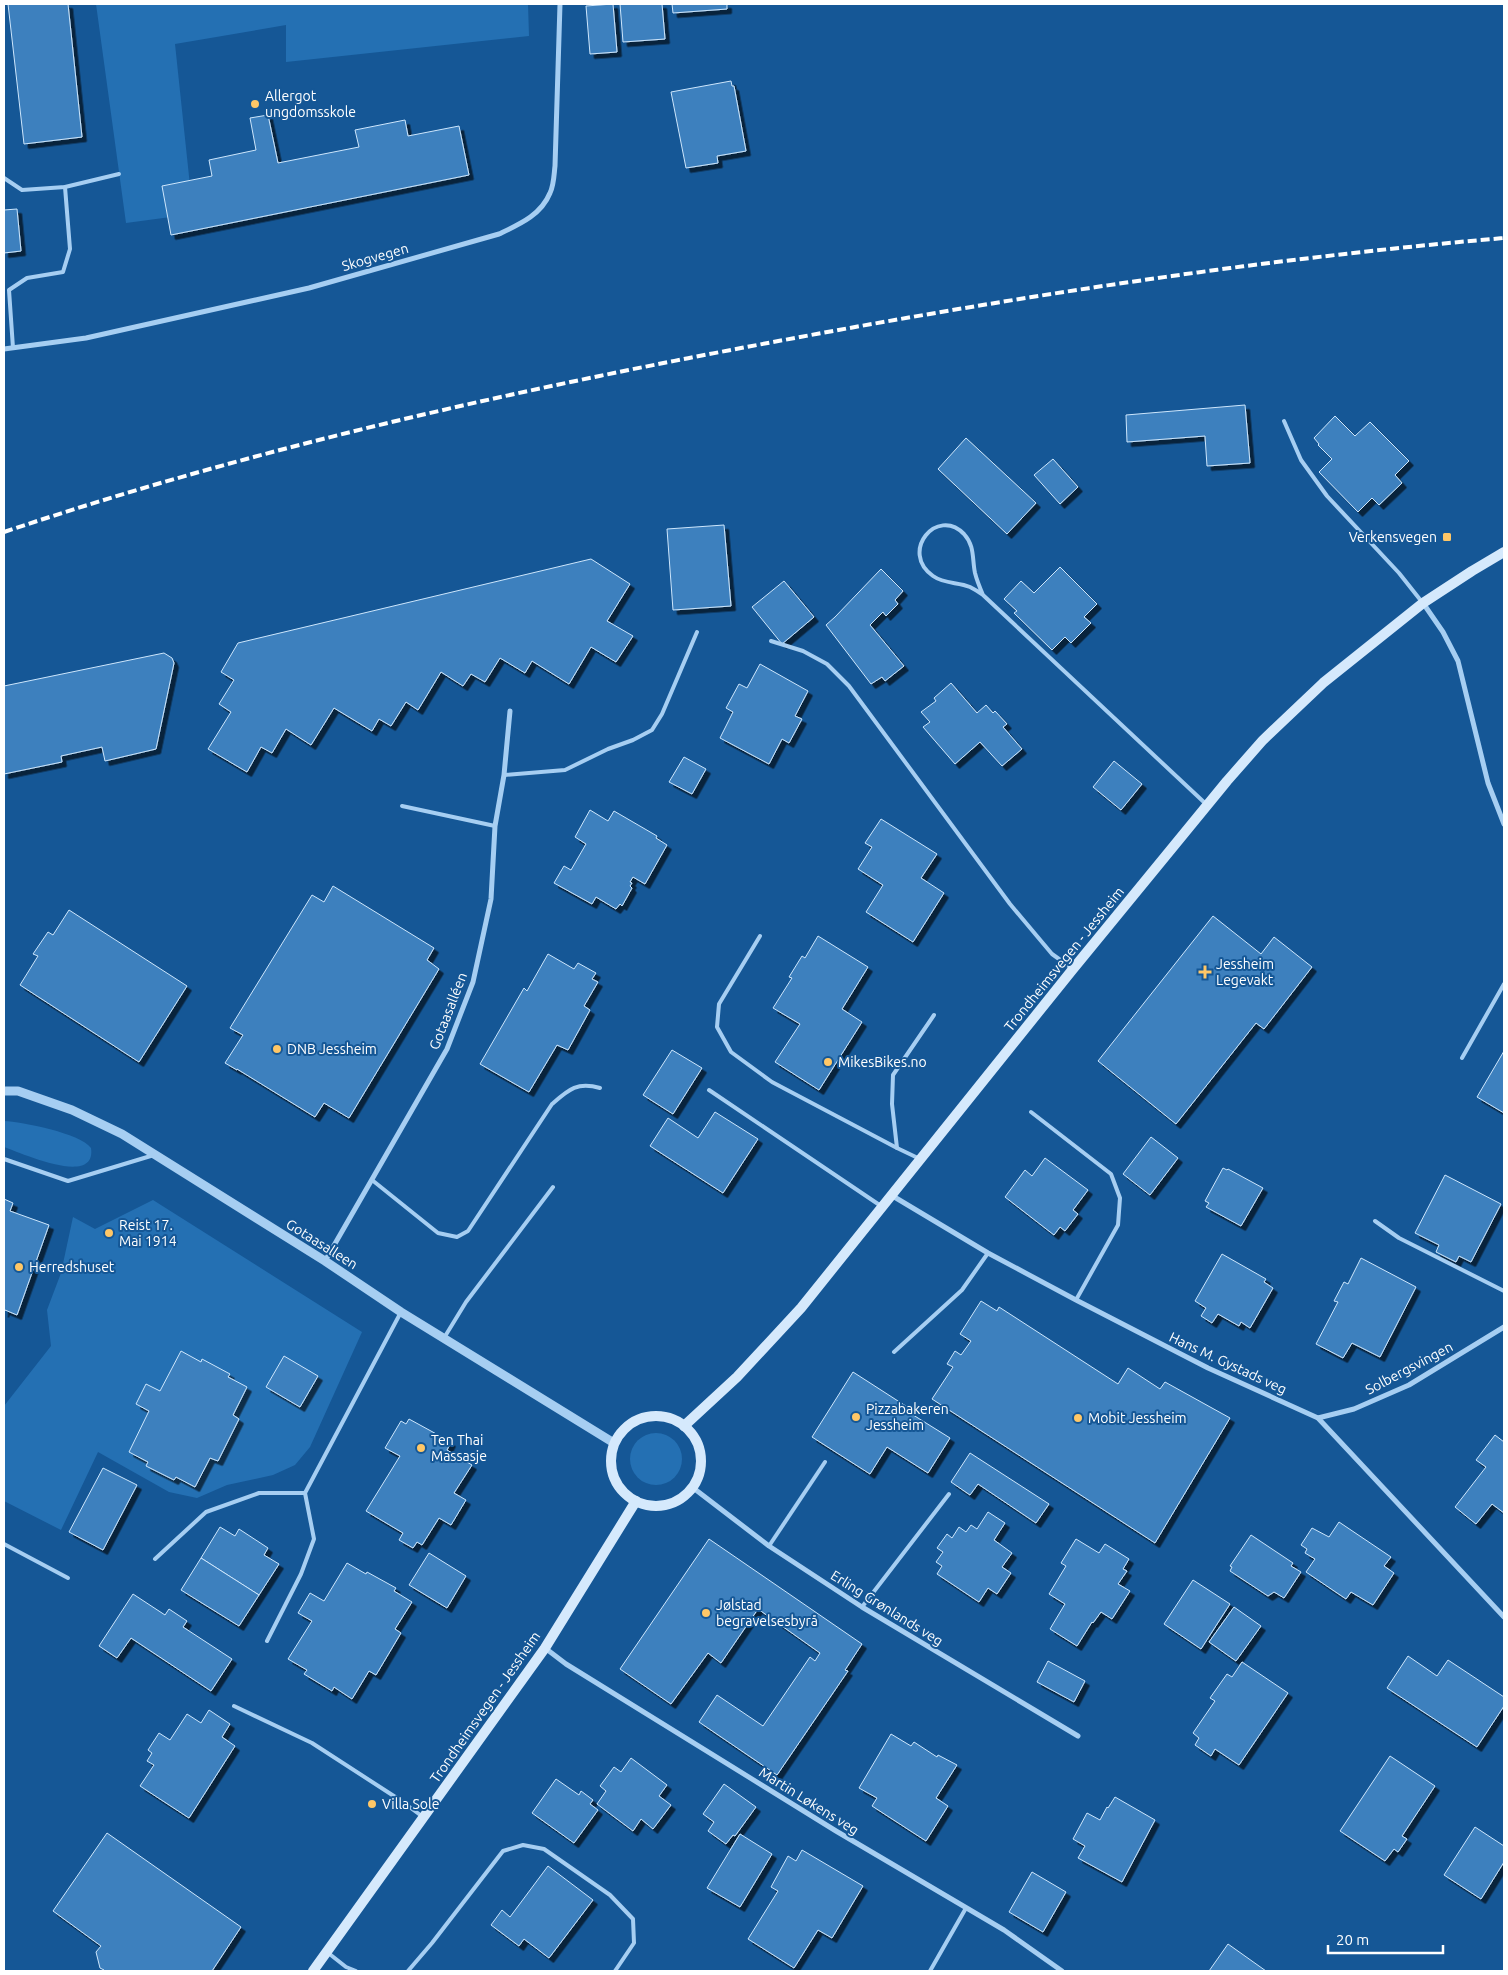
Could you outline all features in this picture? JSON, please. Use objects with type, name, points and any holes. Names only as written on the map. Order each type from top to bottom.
[{"type":"main road","name":"Trondheimsvegen - Jessheim","points":[[684,1426],[737,1377],[801,1308],[1073,969],[1263,740],[1323,684],[1423,603],[1504,552]]},
{"type":"main road","points":[[659,1416],[673,1419],[684,1426],[694,1436],[699,1448],[701,1462],[699,1475],[692,1487],[684,1496],[673,1503],[661,1506],[648,1505],[636,1501],[625,1493],[616,1483],[611,1456],[614,1443],[622,1431],[632,1422],[646,1417],[659,1416]]},
{"type":"main road","name":"Trondheimsvegen - Jessheim","points":[[313,1971],[545,1648],[636,1501]]},
{"type":"street","name":"Skogvegen","points":[[4,349],[86,338],[309,288],[499,234],[522,223],[540,210],[551,192],[556,166],[560,4]]},
{"type":"street","points":[[1423,603],[1444,632],[1458,660],[1488,783],[1504,824]]},
{"type":"street","name":"Gotaasalléen","points":[[325,1261],[447,1049],[473,982],[491,899],[495,826],[504,775],[510,711]]},
{"type":"street","name":"Gotaasalleen","points":[[4,1091],[18,1091],[72,1110],[122,1134],[325,1261],[401,1312],[614,1443]]},
{"type":"street","name":"Hans M. Gystads veg","points":[[890,1195],[1076,1300],[1208,1368],[1318,1418],[1504,1616]]},
{"type":"street","name":"Solbergsvingen","points":[[1318,1418],[1354,1409],[1408,1384],[1504,1327]]},
{"type":"street","name":"Erling Grønlands veg","points":[[692,1487],[769,1546],[862,1607],[1078,1736]]},
{"type":"street","name":"Martin Løkens veg","points":[[545,1648],[566,1664],[810,1815],[1004,1930],[1062,1971]]},
{"type":"lane","points":[[4,178],[22,190],[65,187],[120,174]]},
{"type":"lane","points":[[13,348],[9,290],[27,278],[64,272],[70,249],[65,187]]},
{"type":"lane","points":[[1284,421],[1301,460],[1327,496],[1399,572],[1423,603]]},
{"type":"lane","points":[[983,595],[976,578],[971,544],[964,534],[955,527],[946,525],[936,527],[926,533],[918,552],[926,569],[934,576],[945,581],[970,587],[983,595],[1208,805]]},
{"type":"lane","points":[[504,775],[565,770],[652,730],[662,714],[697,632]]},
{"type":"lane","points":[[770,641],[803,651],[827,664],[849,686],[1010,904],[1052,954],[1073,969]]},
{"type":"lane","points":[[402,806],[495,826]]},
{"type":"lane","points":[[760,936],[719,1004],[717,1027],[731,1052],[772,1082],[897,1148],[920,1158]]},
{"type":"lane","points":[[1462,1058],[1504,984]]},
{"type":"lane","points":[[897,1148],[892,1104],[893,1075],[934,1015]]},
{"type":"lane","points":[[372,1180],[438,1233],[457,1236],[468,1231],[552,1104],[568,1090],[588,1084],[600,1088]]},
{"type":"lane","points":[[709,1090],[882,1206]]},
{"type":"lane","points":[[1031,1112],[1111,1174],[1120,1198],[1118,1225],[1076,1300]]},
{"type":"lane","points":[[4,1160],[68,1181],[154,1155]]},
{"type":"lane","points":[[444,1338],[466,1302],[553,1187]]},
{"type":"lane","points":[[1375,1221],[1399,1238],[1504,1291]]},
{"type":"lane","points":[[894,1352],[962,1290],[988,1252]]},
{"type":"lane","points":[[267,1641],[301,1574],[314,1539],[305,1493],[332,1446],[401,1312]]},
{"type":"lane","points":[[769,1546],[825,1462]]},
{"type":"lane","points":[[155,1559],[206,1512],[259,1493],[305,1493]]},
{"type":"lane","points":[[862,1607],[949,1494]]},
{"type":"lane","points":[[4,1544],[68,1578]]},
{"type":"lane","points":[[234,1706],[312,1743],[423,1817]]},
{"type":"lane","points":[[408,1971],[503,1851],[523,1845],[544,1849],[610,1895],[633,1919],[634,1943],[615,1971]]},
{"type":"lane","points":[[930,1971],[966,1908]]},
{"type":"lane","points":[[327,1952],[356,1971]]},
{"type":"shaded area","points":[[96,4],[528,4],[529,36],[286,62],[286,25],[175,44],[193,214],[126,223]]},
{"type":"shaded area","points":[[4,1121],[37,1126],[75,1138],[91,1148],[90,1160],[82,1165],[70,1167],[40,1160],[4,1147]]},
{"type":"shaded area","points":[[153,1200],[362,1332],[310,1447],[295,1465],[273,1475],[227,1485],[197,1498],[169,1492],[98,1452],[61,1530],[4,1501],[4,1406],[51,1346],[47,1310],[61,1273],[73,1217],[95,1229]]},
{"type":"shaded area","points":[[656,1433],[666,1435],[674,1441],[680,1449],[682,1459],[680,1469],[674,1477],[666,1483],[656,1485],[646,1483],[638,1477],[632,1469],[630,1459],[632,1449],[638,1441],[646,1435]]},
{"type":"building","points":[[8,4],[68,4],[82,137],[24,144]]},
{"type":"building","points":[[613,4],[617,52],[590,54],[586,6]]},
{"type":"building","points":[[620,4],[662,4],[665,39],[623,42]]},
{"type":"building","points":[[672,4],[727,4],[727,9],[673,13]]},
{"type":"building","points":[[731,81],[732,86],[734,86],[746,151],[717,156],[718,163],[686,168],[671,92]]},
{"type":"building","points":[[268,115],[278,163],[359,147],[355,130],[405,120],[408,136],[459,126],[469,175],[171,235],[162,186],[212,176],[209,160],[256,150],[250,118]]},
{"type":"building","points":[[17,209],[21,251],[4,253],[4,210]]},
{"type":"building","points":[[1245,405],[1250,463],[1207,466],[1205,436],[1127,442],[1126,415]]},
{"type":"building","points":[[1335,416],[1355,436],[1370,422],[1409,461],[1395,475],[1402,483],[1379,505],[1372,498],[1358,512],[1319,472],[1332,459],[1318,445],[1314,438]]},
{"type":"building","points":[[966,438],[1036,503],[1007,534],[938,469]]},
{"type":"building","points":[[1053,459],[1078,487],[1060,504],[1034,475]]},
{"type":"building","points":[[724,525],[731,606],[673,610],[667,529]]},
{"type":"building","points":[[591,559],[630,584],[607,621],[633,636],[616,662],[591,647],[569,684],[532,661],[525,673],[500,658],[485,682],[471,674],[463,686],[441,672],[418,710],[406,702],[391,726],[379,719],[372,731],[334,708],[311,745],[286,729],[272,753],[261,747],[247,772],[208,749],[231,712],[219,704],[234,680],[221,672],[238,643]]},
{"type":"building","points":[[1060,567],[1097,604],[1084,617],[1091,623],[1071,643],[1065,637],[1052,650],[1014,613],[1017,611],[1004,599],[1021,581],[1034,593]]},
{"type":"building","points":[[881,569],[903,591],[895,600],[898,604],[886,616],[883,612],[870,625],[904,666],[885,681],[882,677],[871,684],[826,625]]},
{"type":"building","points":[[784,581],[814,617],[782,644],[752,607]]},
{"type":"building","points":[[164,653],[172,658],[174,663],[156,749],[105,761],[102,747],[61,756],[62,762],[4,774],[4,686]]},
{"type":"building","points":[[760,664],[808,691],[795,716],[802,719],[789,743],[782,739],[769,764],[720,738],[733,712],[726,708],[739,684],[747,688]]},
{"type":"building","points":[[951,683],[977,713],[986,705],[993,713],[995,711],[1007,724],[1003,727],[1022,749],[1002,766],[980,742],[955,764],[923,727],[930,722],[921,712],[936,701],[934,698]]},
{"type":"building","points":[[684,757],[706,769],[692,794],[669,782]]},
{"type":"building","points":[[1114,761],[1142,784],[1121,810],[1093,787]]},
{"type":"building","points":[[590,810],[608,821],[614,811],[657,836],[656,838],[667,845],[645,884],[633,877],[630,882],[632,883],[630,886],[632,888],[622,906],[620,904],[616,909],[596,897],[592,904],[554,883],[564,866],[571,870],[586,844],[575,837]]},
{"type":"building","points":[[881,819],[937,854],[921,878],[944,893],[913,942],[866,912],[883,885],[858,869],[872,847],[865,843]]},
{"type":"building","points":[[333,886],[434,948],[427,960],[439,969],[349,1118],[324,1103],[315,1117],[225,1063],[243,1035],[230,1028],[312,895],[324,902]]},
{"type":"building","points":[[69,910],[187,986],[139,1062],[20,985],[38,956],[33,954],[48,932],[53,935]]},
{"type":"building","points":[[1213,916],[1261,954],[1274,937],[1312,967],[1264,1029],[1256,1023],[1176,1124],[1098,1061]]},
{"type":"building","points":[[818,936],[868,967],[842,1009],[862,1022],[819,1090],[775,1062],[800,1024],[773,1008],[792,978],[789,977],[802,956],[805,958]]},
{"type":"building","points":[[548,954],[574,969],[578,963],[596,973],[592,979],[598,982],[584,1006],[590,1010],[568,1050],[557,1045],[529,1092],[480,1064],[524,988],[527,991]]},
{"type":"building","points":[[672,1050],[702,1068],[673,1114],[643,1095]]},
{"type":"building","points":[[1504,1051],[1504,1113],[1477,1097]]},
{"type":"building","points":[[715,1112],[758,1139],[723,1193],[650,1146],[668,1118],[698,1138]]},
{"type":"building","points":[[1151,1137],[1178,1158],[1150,1195],[1123,1174]]},
{"type":"building","points":[[1045,1158],[1088,1190],[1073,1210],[1078,1214],[1065,1231],[1060,1227],[1054,1235],[1005,1197],[1025,1170],[1032,1176]]},
{"type":"building","points":[[1223,1168],[1263,1188],[1241,1226],[1206,1207],[1209,1203],[1205,1201]]},
{"type":"building","points":[[1445,1175],[1501,1204],[1471,1262],[1459,1256],[1456,1262],[1436,1252],[1439,1245],[1415,1233]]},
{"type":"building","name":"Herredshuset","points":[[4,1199],[13,1203],[10,1211],[49,1225],[17,1315],[5,1310],[4,1313]]},
{"type":"building","points":[[1222,1254],[1266,1279],[1264,1282],[1273,1288],[1250,1328],[1241,1322],[1239,1326],[1218,1314],[1212,1323],[1201,1316],[1206,1308],[1195,1301]]},
{"type":"building","points":[[1361,1258],[1416,1287],[1380,1357],[1352,1343],[1343,1358],[1316,1344],[1338,1302],[1334,1301],[1344,1282],[1348,1284]]},
{"type":"building","points":[[981,1301],[997,1311],[999,1307],[1118,1384],[1128,1368],[1160,1389],[1165,1382],[1230,1418],[1155,1543],[932,1399],[953,1367],[947,1364],[955,1351],[961,1355],[971,1341],[960,1334]]},
{"type":"building","points":[[181,1351],[201,1362],[202,1359],[230,1374],[228,1377],[247,1387],[233,1415],[239,1419],[218,1461],[210,1458],[195,1487],[176,1477],[174,1480],[146,1466],[148,1462],[129,1452],[149,1411],[136,1404],[146,1384],[160,1391]]},
{"type":"building","points":[[284,1356],[318,1376],[300,1407],[266,1387]]},
{"type":"building","points":[[853,1372],[912,1410],[910,1413],[950,1438],[928,1473],[887,1447],[870,1474],[812,1437]]},
{"type":"building","points":[[409,1419],[451,1442],[447,1450],[472,1465],[454,1493],[466,1500],[451,1525],[439,1518],[422,1545],[417,1542],[413,1548],[399,1540],[403,1533],[366,1511],[400,1456],[385,1448],[401,1421],[406,1424]]},
{"type":"building","points":[[1495,1435],[1504,1442],[1504,1513],[1492,1504],[1476,1524],[1455,1507],[1486,1467],[1476,1460]]},
{"type":"building","points":[[970,1453],[1049,1504],[1036,1523],[978,1484],[970,1495],[951,1482]]},
{"type":"building","points":[[103,1468],[137,1485],[103,1550],[69,1532]]},
{"type":"building","points":[[988,1512],[1005,1523],[994,1540],[1012,1553],[1002,1567],[1011,1573],[997,1594],[988,1588],[979,1602],[937,1574],[942,1566],[936,1562],[943,1552],[937,1548],[947,1534],[952,1538],[959,1527],[966,1532],[971,1525],[977,1529]]},
{"type":"building","points":[[1339,1522],[1391,1557],[1384,1566],[1394,1573],[1373,1605],[1351,1592],[1346,1599],[1306,1572],[1315,1559],[1305,1553],[1307,1549],[1301,1545],[1312,1528],[1329,1537]]},
{"type":"building","points":[[220,1527],[235,1536],[239,1529],[268,1548],[264,1555],[279,1564],[259,1595],[201,1558]]},
{"type":"building","points":[[1251,1535],[1293,1563],[1291,1566],[1301,1572],[1284,1598],[1274,1592],[1268,1596],[1230,1571],[1232,1567],[1230,1566]]},
{"type":"building","points":[[709,1539],[862,1644],[845,1670],[848,1671],[777,1775],[699,1722],[717,1695],[763,1726],[810,1657],[815,1661],[820,1653],[758,1609],[721,1663],[708,1653],[671,1704],[620,1669]]},
{"type":"building","points":[[1076,1539],[1099,1553],[1105,1544],[1129,1559],[1123,1569],[1127,1571],[1118,1584],[1130,1591],[1112,1619],[1101,1612],[1092,1622],[1077,1646],[1050,1629],[1065,1604],[1049,1594],[1066,1566],[1061,1563]]},
{"type":"building","points":[[429,1553],[466,1576],[447,1608],[409,1585]]},
{"type":"building","points":[[201,1558],[259,1595],[239,1626],[181,1590]]},
{"type":"building","points":[[347,1563],[396,1588],[394,1591],[412,1602],[395,1629],[401,1633],[376,1675],[369,1671],[352,1699],[334,1687],[332,1691],[304,1674],[307,1670],[288,1659],[312,1621],[298,1613],[310,1593],[324,1601]]},
{"type":"building","points":[[1193,1580],[1230,1604],[1201,1649],[1164,1624]]},
{"type":"building","points":[[133,1594],[165,1615],[169,1609],[187,1621],[183,1627],[232,1659],[211,1691],[131,1638],[117,1658],[99,1646]]},
{"type":"building","points":[[1234,1607],[1261,1626],[1236,1661],[1209,1642]]},
{"type":"building","points":[[1408,1656],[1437,1676],[1448,1660],[1504,1697],[1504,1706],[1477,1747],[1387,1688]]},
{"type":"building","points":[[1048,1661],[1085,1681],[1074,1702],[1037,1682]]},
{"type":"building","points":[[1242,1662],[1288,1693],[1239,1765],[1215,1749],[1211,1756],[1195,1745],[1199,1738],[1193,1733],[1215,1701],[1210,1698],[1227,1674],[1232,1677]]},
{"type":"building","points":[[209,1710],[230,1724],[222,1737],[235,1746],[189,1818],[140,1786],[154,1765],[147,1761],[152,1753],[148,1750],[159,1733],[170,1740],[187,1714],[201,1723]]},
{"type":"building","points":[[891,1734],[911,1746],[914,1742],[937,1757],[938,1755],[957,1765],[936,1798],[948,1806],[926,1841],[872,1806],[877,1798],[859,1788]]},
{"type":"building","points":[[1390,1756],[1435,1786],[1402,1836],[1407,1839],[1398,1852],[1394,1849],[1385,1861],[1340,1831]]},
{"type":"building","points":[[631,1758],[667,1785],[659,1796],[671,1805],[653,1829],[641,1819],[633,1831],[597,1804],[606,1791],[600,1786],[614,1767],[621,1772]]},
{"type":"building","points":[[556,1779],[579,1795],[581,1791],[593,1800],[590,1804],[598,1810],[574,1843],[532,1813]]},
{"type":"building","points":[[724,1784],[756,1807],[735,1836],[733,1835],[726,1844],[708,1831],[714,1822],[703,1814]]},
{"type":"building","points":[[1115,1797],[1155,1820],[1122,1882],[1078,1858],[1085,1846],[1073,1839],[1087,1813],[1100,1820]]},
{"type":"building","points":[[1475,1827],[1504,1846],[1504,1862],[1481,1899],[1444,1875]]},
{"type":"building","points":[[107,1833],[241,1927],[212,1971],[102,1971],[104,1970],[100,1968],[96,1952],[101,1946],[53,1911]]},
{"type":"building","points":[[740,1834],[772,1854],[740,1907],[707,1888]]},
{"type":"building","points":[[802,1850],[863,1886],[832,1938],[818,1930],[794,1968],[748,1939],[778,1891],[771,1887],[788,1856],[796,1861]]},
{"type":"building","points":[[548,1866],[593,1900],[549,1958],[524,1939],[519,1946],[491,1925],[502,1910],[510,1917]]},
{"type":"building","points":[[1032,1872],[1066,1892],[1043,1932],[1009,1912]]},
{"type":"building","points":[[1228,1944],[1266,1971],[1209,1971]]},
{"type":"railway","points":[[4,532],[103,500],[302,444],[505,396],[709,354],[983,305],[1156,278],[1243,266],[1504,238]]},
{"type":"place","name":"Allergot ungdomsskole","points":[[255,104]]},
{"type":"place","name":"Verkensvegen","points":[[1447,537]]},
{"type":"place","name":"Jessheim Legevakt","points":[[1205,972]]},
{"type":"place","name":"DNB Jessheim","points":[[277,1049]]},
{"type":"place","name":"MikesBikes.no","points":[[828,1062]]},
{"type":"place","name":"Reist 17. Mai 1914","points":[[109,1233]]},
{"type":"place","name":"Herredshuset","points":[[19,1267]]},
{"type":"place","name":"Pizzabakeren Jessheim","points":[[856,1417]]},
{"type":"place","name":"Mobit Jessheim","points":[[1078,1418]]},
{"type":"place","name":"Ten Thai Massasje","points":[[421,1448]]},
{"type":"place","name":"Jølstad begravelsesbyrå","points":[[706,1613]]},
{"type":"place","name":"Villa Sole","points":[[372,1804]]}]
